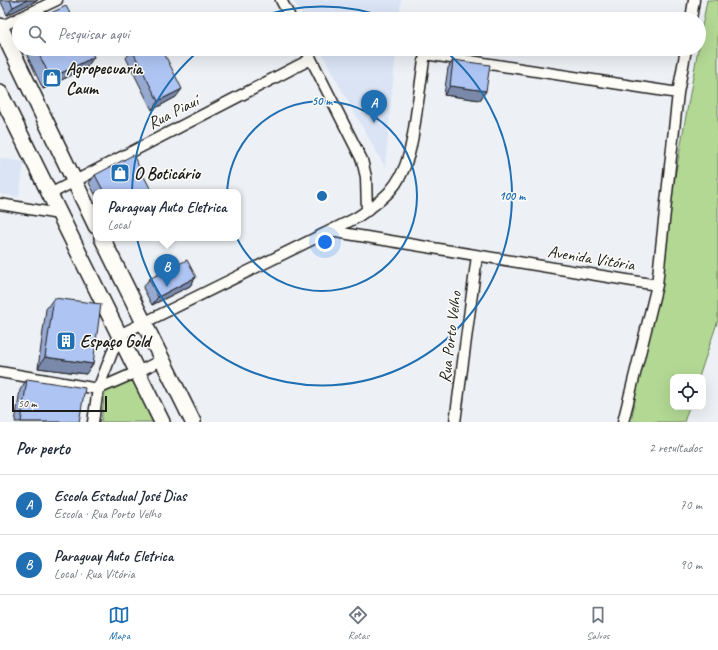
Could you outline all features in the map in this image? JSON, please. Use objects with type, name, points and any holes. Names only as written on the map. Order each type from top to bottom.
[{"type":"street","points":[[31,12],[57,0]]},
{"type":"street","points":[[281,0],[287,12]]},
{"type":"street","points":[[692,12],[694,0]]},
{"type":"street","points":[[12,21],[0,26],[12,51]]},
{"type":"street","points":[[14,56],[93,220]]},
{"type":"street","points":[[310,56],[362,160],[366,177],[367,211]]},
{"type":"street","points":[[93,422],[98,389],[119,335],[356,218],[375,205],[391,190],[402,172],[409,155],[425,56]]},
{"type":"street","points":[[438,56],[678,93]]},
{"type":"street","name":"Avenida Vitória","points":[[330,231],[657,285],[678,93],[685,56]]},
{"type":"street","name":"Rua Piauí","points":[[50,194],[311,59]]},
{"type":"street","points":[[0,93],[162,422]]},
{"type":"street","points":[[0,204],[59,214]]},
{"type":"street","points":[[103,241],[143,324],[193,422]]},
{"type":"street","name":"Rua Porto Velho","points":[[455,422],[477,256]]},
{"type":"street","points":[[624,422],[657,285]]},
{"type":"street","points":[[0,372],[98,389],[162,360]]},
{"type":"shaded area","points":[[293,0],[401,0],[400,12],[300,12]]},
{"type":"shaded area","points":[[324,56],[395,56],[385,167]]},
{"type":"shaded area","points":[[0,158],[24,162],[19,197],[0,194]]},
{"type":"green space","points":[[707,0],[718,0],[718,320],[700,374],[670,374],[670,410],[688,410],[684,422],[631,422],[697,56],[706,56],[706,12],[705,12]]},
{"type":"green space","points":[[134,379],[153,422],[101,422],[105,392]]},
{"type":"building","points":[[10,0],[27,0],[13,7]]},
{"type":"building","points":[[66,6],[69,12],[53,12]]},
{"type":"building","points":[[40,56],[94,57],[51,78]]},
{"type":"building","points":[[135,56],[166,56],[182,89],[158,101]]},
{"type":"building","points":[[453,60],[490,65],[486,91],[450,86]]},
{"type":"building","points":[[133,155],[150,189],[102,189],[95,175]]},
{"type":"building","points":[[187,260],[196,277],[158,297],[149,279]]},
{"type":"building","name":"Espaço Gold","points":[[54,298],[101,304],[93,364],[45,357]]},
{"type":"building","points":[[27,379],[85,388],[79,422],[21,422]]},
{"type":"place","name":"Agropecuaria Caum","points":[[52,78]]},
{"type":"place","name":"Escola Estadual José Dias","points":[[374,123]]},
{"type":"place","name":"O Boticário","points":[[120,173]]},
{"type":"place","name":"Paraguay Auto Eletrica","points":[[167,287]]},
{"type":"place","name":"Espaço Gold","points":[[66,341]]}]
